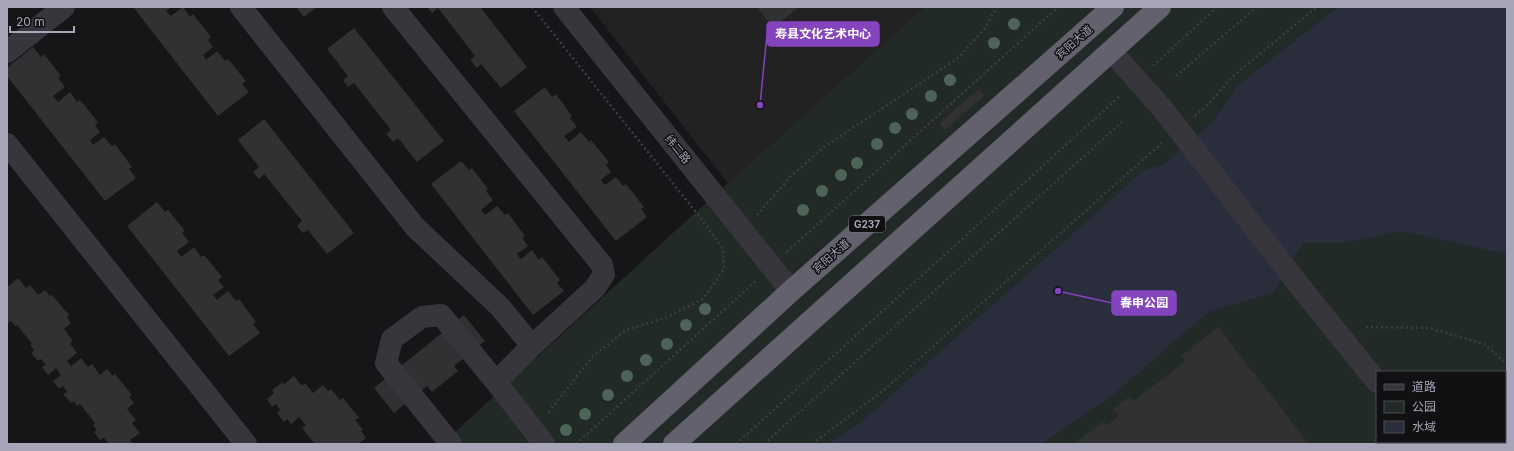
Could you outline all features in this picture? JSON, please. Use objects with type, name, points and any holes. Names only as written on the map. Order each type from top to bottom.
[{"type":"highway","name":"宾阳大道","points":[[624,444],[791,291],[1113,7]]},
{"type":"highway","points":[[674,444],[1160,7]]},
{"type":"street","points":[[7,52],[64,7]]},
{"type":"street","points":[[241,7],[415,227],[500,307],[532,346]]},
{"type":"street","points":[[393,7],[602,265],[604,274],[595,288],[532,346],[496,382]]},
{"type":"street","name":"纬二路","points":[[564,7],[791,291]]},
{"type":"street","points":[[1111,51],[1162,108],[1298,284],[1376,381]]},
{"type":"street","points":[[7,144],[246,444]]},
{"type":"street","points":[[451,444],[386,363],[392,339],[422,317],[441,315],[544,444]]},
{"type":"path","points":[[532,7],[703,221],[723,249],[724,269],[703,299],[665,318],[626,330],[594,356],[546,416]]},
{"type":"path","points":[[754,219],[791,176],[824,147],[958,58],[985,28],[997,7]]},
{"type":"path","points":[[782,258],[1058,7]]},
{"type":"path","points":[[1150,70],[1217,7]]},
{"type":"path","points":[[1176,76],[1257,7]]},
{"type":"path","points":[[1194,116],[1206,107],[1232,77],[1317,7]]},
{"type":"path","points":[[736,444],[1126,91]]},
{"type":"path","points":[[764,444],[1122,122]]},
{"type":"path","points":[[812,444],[884,390],[1166,140]]},
{"type":"path","points":[[576,444],[758,279]]},
{"type":"path","points":[[1366,327],[1429,328],[1484,344],[1507,364]]},
{"type":"shaded area","points":[[590,7],[962,7],[744,204]]},
{"type":"green space","points":[[925,7],[1507,7],[1507,444],[442,444],[697,211]]},
{"type":"water","points":[[1338,7],[1507,7],[1507,254],[1401,231],[1344,243],[1303,243],[1273,293],[1208,312],[1114,394],[1042,444],[828,444],[860,423],[1144,170],[1164,164],[1212,122],[1238,85]]},
{"type":"building","points":[[133,7],[171,7],[166,11],[171,16],[183,7],[190,17],[193,14],[211,37],[208,40],[213,47],[203,55],[206,60],[217,51],[225,61],[228,59],[246,81],[242,84],[249,92],[218,116]]},
{"type":"building","points":[[296,7],[317,7],[304,17]]},
{"type":"building","points":[[427,7],[480,7],[527,67],[501,88],[481,64],[477,68],[470,60],[475,56],[438,8],[432,13]]},
{"type":"building","points":[[757,7],[799,7],[773,28]]},
{"type":"building","points":[[354,28],[444,141],[417,162],[398,138],[393,142],[386,134],[391,130],[354,83],[348,87],[343,80],[348,76],[327,49]]},
{"type":"building","points":[[33,47],[41,57],[44,54],[61,76],[58,78],[65,87],[53,96],[58,102],[70,92],[77,102],[80,100],[98,122],[95,125],[100,132],[90,140],[93,145],[104,137],[112,146],[115,144],[132,167],[129,169],[136,178],[105,201],[7,76],[7,68]]},
{"type":"building","points":[[545,87],[552,97],[556,94],[572,116],[570,118],[577,127],[564,136],[569,142],[581,132],[589,142],[591,140],[609,162],[606,165],[611,172],[601,180],[605,185],[616,177],[623,186],[626,184],[644,207],[641,209],[647,217],[616,241],[514,111]]},
{"type":"building","points":[[979,89],[985,95],[945,130],[939,123]]},
{"type":"building","points":[[264,119],[354,233],[327,254],[308,230],[303,233],[297,226],[302,221],[264,174],[259,179],[253,172],[259,167],[238,140]]},
{"type":"building","points":[[461,161],[469,170],[472,168],[488,189],[486,191],[493,200],[481,210],[485,215],[497,206],[505,215],[508,213],[525,236],[522,238],[528,246],[517,254],[521,259],[532,250],[539,260],[542,257],[560,280],[557,283],[564,291],[533,315],[431,184]]},
{"type":"building","points":[[157,202],[165,212],[168,210],[185,231],[182,233],[189,242],[177,251],[181,257],[194,247],[201,257],[204,255],[222,277],[218,280],[224,287],[213,295],[217,300],[228,291],[236,301],[239,299],[256,322],[253,324],[260,333],[229,356],[127,226]]},
{"type":"building","points":[[18,278],[26,288],[30,285],[38,295],[45,290],[50,296],[52,295],[69,315],[67,317],[71,323],[64,329],[73,341],[70,343],[77,353],[67,361],[71,366],[81,358],[88,367],[92,364],[100,375],[107,369],[113,376],[115,374],[132,395],[129,397],[134,403],[127,409],[136,420],[132,423],[140,433],[130,440],[132,443],[109,444],[104,438],[100,440],[94,432],[97,430],[93,425],[95,423],[80,404],[77,406],[74,401],[71,403],[63,394],[67,392],[63,386],[59,389],[53,381],[61,375],[56,368],[48,375],[42,367],[46,365],[41,359],[38,361],[31,353],[34,350],[30,345],[32,344],[17,325],[15,326],[11,321],[8,323],[7,322],[7,284],[9,286]]},
{"type":"building","points":[[464,315],[485,341],[454,366],[458,371],[432,392],[427,386],[394,413],[374,388]]},
{"type":"building","points":[[1218,327],[1309,444],[1074,444],[1103,422],[1107,425],[1119,416],[1113,409],[1130,396],[1134,401],[1185,361],[1181,356]]},
{"type":"building","points":[[294,376],[302,386],[305,383],[313,393],[323,385],[329,391],[331,389],[340,400],[343,398],[359,418],[355,420],[363,430],[361,431],[366,438],[358,444],[315,444],[302,428],[306,425],[299,417],[291,424],[287,419],[284,422],[277,413],[280,410],[276,404],[272,407],[267,399],[274,393],[272,390],[283,382],[284,384]]},
{"type":"place","name":"寿县文化艺术中心","points":[[760,105]]},
{"type":"place","name":"春申公园","points":[[1058,291]]}]
